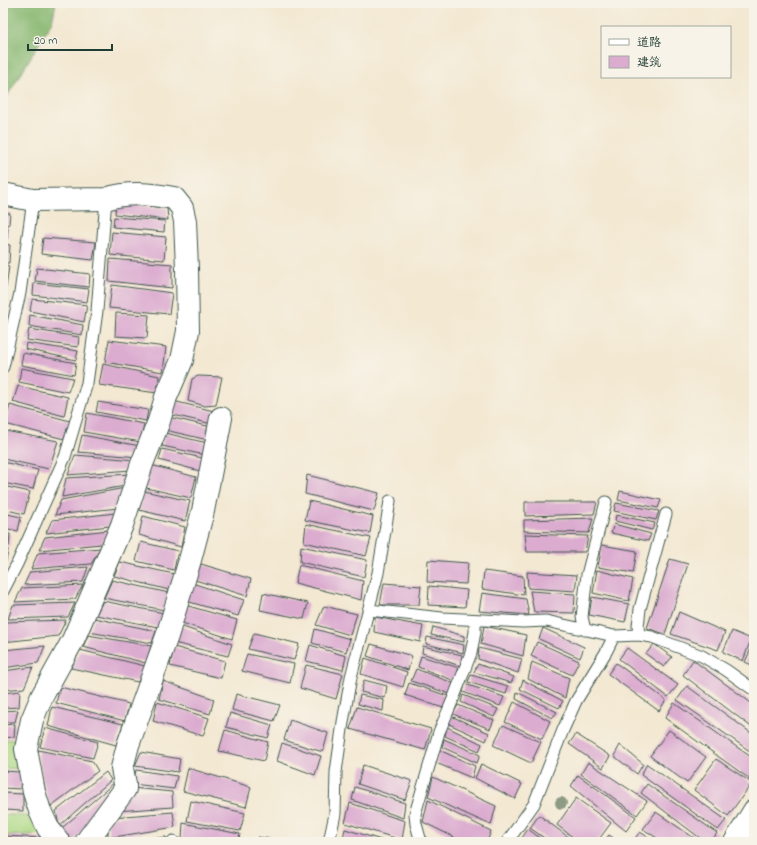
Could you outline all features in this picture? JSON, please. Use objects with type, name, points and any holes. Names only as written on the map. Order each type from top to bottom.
[{"type":"street","points":[[3,194],[33,200],[106,199],[112,196],[139,194],[157,195],[174,198],[182,208],[185,221],[188,331],[182,360],[166,397],[122,525],[73,640],[42,696],[32,720],[26,749],[34,792],[40,811],[48,828],[59,842]]},
{"type":"street","points":[[86,842],[125,789],[122,768],[128,745],[167,636],[192,553],[203,511],[221,418]]},
{"type":"street","points":[[735,842],[754,810]]},
{"type":"lane","points":[[3,591],[62,464],[79,413],[87,383],[97,311],[106,199]]},
{"type":"lane","points":[[3,367],[20,293],[33,200]]},
{"type":"lane","points":[[329,842],[335,814],[336,772],[351,677],[378,573],[390,501]]},
{"type":"lane","points":[[585,630],[582,617],[588,575],[606,502]]},
{"type":"lane","points":[[638,635],[640,609],[666,514]]},
{"type":"lane","points":[[369,610],[442,618],[523,622],[546,621],[614,636],[638,635],[664,641],[702,656],[726,670],[754,690]]},
{"type":"lane","points":[[421,842],[415,814],[438,732],[454,698],[471,653],[475,632],[475,620]]},
{"type":"lane","points":[[507,842],[534,804],[576,701],[614,636]]},
{"type":"green space","points":[[3,3],[56,3],[52,22],[3,103]]},
{"type":"green space","points":[[18,739],[22,769],[3,768],[3,740]]},
{"type":"green space","points":[[3,814],[34,817],[46,834],[3,836]]},
{"type":"building","points":[[116,203],[167,208],[168,220],[115,214]]},
{"type":"building","points":[[3,213],[10,213],[9,225],[3,224]]},
{"type":"building","points":[[114,217],[165,221],[164,232],[113,227]]},
{"type":"building","points":[[3,227],[8,227],[7,239],[3,238]]},
{"type":"building","points":[[112,232],[166,237],[164,260],[110,255]]},
{"type":"building","points":[[43,238],[96,242],[93,260],[41,254]]},
{"type":"building","points":[[3,244],[10,245],[9,263],[3,263]]},
{"type":"building","points":[[110,259],[172,264],[172,288],[109,281]]},
{"type":"building","points":[[3,265],[9,266],[6,288],[3,288]]},
{"type":"building","points":[[37,268],[90,274],[89,287],[35,281]]},
{"type":"building","points":[[34,283],[89,289],[87,302],[33,295]]},
{"type":"building","points":[[112,285],[172,293],[169,314],[109,308]]},
{"type":"building","points":[[32,299],[87,305],[84,322],[30,311]]},
{"type":"building","points":[[116,313],[149,315],[147,338],[115,336]]},
{"type":"building","points":[[30,315],[83,325],[82,335],[29,326]]},
{"type":"building","points":[[29,329],[79,337],[78,347],[27,340]]},
{"type":"building","points":[[109,340],[166,347],[163,372],[105,362]]},
{"type":"building","points":[[26,343],[78,351],[76,360],[25,349]]},
{"type":"building","points":[[23,353],[76,363],[74,375],[21,365]]},
{"type":"building","points":[[103,364],[159,376],[157,393],[99,385]]},
{"type":"building","points":[[21,368],[73,378],[68,392],[19,382]]},
{"type":"building","points":[[198,376],[222,377],[216,405],[205,406],[188,401],[192,379]]},
{"type":"building","points":[[18,386],[68,397],[64,416],[13,402]]},
{"type":"building","points":[[173,401],[214,411],[212,424],[169,414]]},
{"type":"building","points":[[98,402],[148,410],[146,421],[96,412]]},
{"type":"building","points":[[10,405],[70,421],[64,439],[5,424]]},
{"type":"building","points":[[87,413],[144,424],[141,442],[84,432]]},
{"type":"building","points":[[169,417],[211,427],[208,440],[165,430]]},
{"type":"building","points":[[5,431],[58,441],[49,469],[3,459],[3,440]]},
{"type":"building","points":[[165,433],[207,443],[205,455],[162,446]]},
{"type":"building","points":[[82,435],[140,446],[138,457],[78,452]]},
{"type":"building","points":[[162,449],[202,458],[200,471],[159,460]]},
{"type":"building","points":[[75,455],[136,460],[131,470],[68,475]]},
{"type":"building","points":[[3,462],[38,470],[33,489],[3,483]]},
{"type":"building","points":[[147,464],[196,477],[191,498],[142,487]]},
{"type":"building","points":[[130,474],[125,486],[62,497],[66,478]]},
{"type":"building","points":[[307,475],[379,493],[374,511],[305,494]]},
{"type":"building","points":[[3,486],[30,492],[24,514],[3,509]]},
{"type":"building","points":[[125,488],[118,508],[55,515],[61,500]]},
{"type":"building","points":[[144,491],[190,501],[185,521],[139,510]]},
{"type":"building","points":[[620,491],[661,500],[658,508],[618,500]]},
{"type":"building","points":[[309,501],[373,516],[370,533],[305,520]]},
{"type":"building","points":[[525,502],[597,502],[594,514],[525,516]]},
{"type":"building","points":[[616,503],[659,511],[656,520],[614,511]]},
{"type":"building","points":[[3,513],[21,517],[18,531],[3,528]]},
{"type":"building","points":[[116,513],[110,526],[46,533],[52,520]]},
{"type":"building","points":[[616,515],[655,523],[652,530],[615,521]]},
{"type":"building","points":[[143,516],[185,527],[181,547],[139,535]]},
{"type":"building","points":[[593,518],[589,533],[524,531],[524,520]]},
{"type":"building","points":[[306,524],[371,538],[366,556],[304,542]]},
{"type":"building","points":[[614,524],[651,534],[648,541],[611,533]]},
{"type":"building","points":[[109,530],[101,544],[39,550],[45,537]]},
{"type":"building","points":[[3,533],[10,534],[9,546],[3,546]]},
{"type":"building","points":[[525,534],[588,536],[585,552],[527,552]]},
{"type":"building","points":[[141,542],[178,551],[174,570],[136,561]]},
{"type":"building","points":[[602,545],[637,551],[633,573],[598,567]]},
{"type":"building","points":[[301,546],[367,560],[364,577],[300,562]]},
{"type":"building","points":[[3,548],[8,549],[6,562],[3,562]]},
{"type":"building","points":[[101,548],[91,564],[31,569],[38,553]]},
{"type":"building","points":[[670,559],[688,564],[665,634],[647,628]]},
{"type":"building","points":[[428,560],[468,563],[466,584],[427,582]]},
{"type":"building","points":[[120,562],[174,574],[169,590],[114,576]]},
{"type":"building","points":[[201,564],[251,579],[247,596],[195,580]]},
{"type":"building","points":[[299,565],[363,581],[361,600],[295,583]]},
{"type":"building","points":[[88,567],[83,582],[24,585],[30,572]]},
{"type":"building","points":[[597,570],[633,579],[629,601],[593,593]]},
{"type":"building","points":[[484,571],[523,576],[524,595],[482,589]]},
{"type":"building","points":[[527,572],[577,575],[575,591],[528,588]]},
{"type":"building","points":[[112,580],[169,593],[164,610],[104,598]]},
{"type":"building","points":[[192,583],[244,600],[238,616],[186,601]]},
{"type":"building","points":[[384,583],[421,586],[419,605],[380,605]]},
{"type":"building","points":[[83,585],[75,599],[15,602],[22,588]]},
{"type":"building","points":[[429,586],[467,590],[465,607],[428,605]]},
{"type":"building","points":[[530,591],[575,594],[574,613],[534,612]]},
{"type":"building","points":[[263,593],[308,603],[304,619],[260,610]]},
{"type":"building","points":[[482,593],[526,599],[529,615],[479,611]]},
{"type":"building","points":[[592,597],[629,604],[625,622],[589,615]]},
{"type":"building","points":[[103,601],[164,613],[158,627],[96,615]]},
{"type":"building","points":[[75,603],[68,617],[8,619],[13,605]]},
{"type":"building","points":[[185,605],[237,620],[232,639],[182,623]]},
{"type":"building","points":[[324,606],[357,614],[350,635],[316,625]]},
{"type":"building","points":[[679,612],[725,632],[718,650],[671,634]]},
{"type":"building","points":[[375,617],[423,626],[420,642],[374,632]]},
{"type":"building","points":[[94,618],[156,631],[152,643],[89,632]]},
{"type":"building","points":[[66,620],[58,636],[3,642],[3,629],[6,622]]},
{"type":"building","points":[[180,626],[232,644],[228,656],[174,643]]},
{"type":"building","points":[[484,626],[526,635],[523,656],[481,644]]},
{"type":"building","points":[[433,627],[464,636],[464,642],[431,635]]},
{"type":"building","points":[[543,628],[584,647],[580,658],[539,639]]},
{"type":"building","points":[[315,629],[350,639],[346,652],[312,643]]},
{"type":"building","points":[[732,631],[751,639],[743,661],[723,652]]},
{"type":"building","points":[[254,633],[299,644],[294,660],[248,649]]},
{"type":"building","points":[[88,635],[151,646],[146,663],[83,647]]},
{"type":"building","points":[[427,637],[464,645],[463,653],[426,644]]},
{"type":"building","points":[[537,642],[579,661],[572,675],[531,656]]},
{"type":"building","points":[[754,642],[754,666],[745,662]]},
{"type":"building","points":[[371,644],[412,656],[408,670],[367,656]]},
{"type":"building","points":[[654,644],[672,657],[664,667],[646,654]]},
{"type":"building","points":[[310,645],[346,656],[343,670],[306,661]]},
{"type":"building","points":[[45,646],[38,663],[3,668],[3,650]]},
{"type":"building","points":[[423,646],[462,655],[460,666],[422,653]]},
{"type":"building","points":[[174,647],[225,661],[221,678],[170,666]]},
{"type":"building","points":[[479,648],[522,659],[518,673],[478,659]]},
{"type":"building","points":[[627,648],[678,685],[668,697],[619,659]]},
{"type":"building","points":[[80,650],[145,666],[138,682],[71,668]]},
{"type":"building","points":[[247,654],[294,664],[290,683],[242,671]]},
{"type":"building","points":[[421,656],[459,668],[455,681],[418,667]]},
{"type":"building","points":[[365,658],[407,672],[403,687],[361,674]]},
{"type":"building","points":[[693,660],[754,705],[754,729],[683,675]]},
{"type":"building","points":[[532,662],[569,678],[565,698],[528,679]]},
{"type":"building","points":[[616,663],[666,700],[659,711],[608,674]]},
{"type":"building","points":[[478,664],[514,677],[511,683],[474,672]]},
{"type":"building","points":[[306,665],[343,674],[336,699],[300,688]]},
{"type":"building","points":[[33,667],[24,688],[3,690],[3,671]]},
{"type":"building","points":[[416,669],[453,683],[450,694],[411,681]]},
{"type":"building","points":[[471,675],[508,686],[506,694],[468,682]]},
{"type":"building","points":[[364,680],[387,686],[385,698],[361,692]]},
{"type":"building","points":[[523,680],[563,701],[559,708],[520,689]]},
{"type":"building","points":[[163,681],[214,699],[210,714],[159,699]]},
{"type":"building","points":[[409,683],[448,696],[443,708],[405,695]]},
{"type":"building","points":[[465,684],[504,697],[500,706],[463,692]]},
{"type":"building","points":[[687,686],[754,735],[754,754],[677,700]]},
{"type":"building","points":[[60,687],[129,704],[125,721],[56,703]]},
{"type":"building","points":[[20,691],[19,707],[3,708],[3,693]]},
{"type":"building","points":[[517,692],[557,712],[552,718],[516,699]]},
{"type":"building","points":[[236,694],[280,705],[274,721],[232,710]]},
{"type":"building","points":[[360,695],[384,700],[383,711],[358,704]]},
{"type":"building","points":[[463,695],[498,709],[494,717],[461,702]]},
{"type":"building","points":[[157,702],[209,718],[203,736],[153,721]]},
{"type":"building","points":[[514,702],[550,721],[542,739],[505,722]]},
{"type":"building","points":[[674,703],[754,759],[754,775],[751,780],[665,718]]},
{"type":"building","points":[[458,705],[494,720],[490,729],[453,714]]},
{"type":"building","points":[[52,707],[123,724],[116,745],[48,726]]},
{"type":"building","points":[[357,707],[431,729],[425,750],[350,729]]},
{"type":"building","points":[[18,710],[15,722],[3,722],[3,711]]},
{"type":"building","points":[[230,713],[272,725],[268,738],[226,727]]},
{"type":"building","points":[[451,716],[489,733],[486,741],[449,724]]},
{"type":"building","points":[[290,720],[328,733],[323,752],[284,740]]},
{"type":"building","points":[[15,724],[14,737],[3,738],[3,725]]},
{"type":"building","points":[[503,725],[541,742],[531,763],[493,745]]},
{"type":"building","points":[[447,727],[482,744],[479,751],[445,736]]},
{"type":"building","points":[[45,728],[98,742],[93,758],[40,747]]},
{"type":"building","points":[[225,730],[268,742],[264,761],[219,751]]},
{"type":"building","points":[[669,730],[706,757],[687,783],[650,756]]},
{"type":"building","points":[[576,734],[610,756],[603,768],[569,744]]},
{"type":"building","points":[[444,739],[480,755],[477,763],[442,747]]},
{"type":"building","points":[[282,743],[321,756],[315,775],[277,761]]},
{"type":"building","points":[[620,745],[643,764],[637,774],[614,756]]},
{"type":"building","points":[[38,750],[92,761],[98,771],[51,806],[47,799]]},
{"type":"building","points":[[439,750],[475,766],[472,778],[436,763]]},
{"type":"building","points":[[141,752],[180,759],[178,772],[135,766]]},
{"type":"building","points":[[716,759],[752,783],[728,816],[694,790]]},
{"type":"building","points":[[588,762],[647,801],[637,815],[581,774]]},
{"type":"building","points":[[481,764],[522,784],[515,799],[475,778]]},
{"type":"building","points":[[647,764],[726,820],[718,830],[641,775]]},
{"type":"building","points":[[363,765],[412,781],[405,800],[358,784]]},
{"type":"building","points":[[188,768],[251,787],[246,807],[183,791]]},
{"type":"building","points":[[136,770],[177,776],[174,789],[133,784]]},
{"type":"building","points":[[3,771],[21,772],[20,789],[3,788]]},
{"type":"building","points":[[106,772],[111,780],[59,826],[56,811]]},
{"type":"building","points":[[578,775],[636,817],[626,831],[571,786]]},
{"type":"building","points":[[433,777],[496,806],[491,825],[428,797]]},
{"type":"building","points":[[115,782],[120,789],[73,842],[62,828]]},
{"type":"building","points":[[647,784],[717,833],[711,842],[705,842],[641,793]]},
{"type":"building","points":[[355,787],[405,803],[403,818],[352,800]]},
{"type":"building","points":[[132,788],[172,792],[173,807],[116,811]]},
{"type":"building","points":[[3,793],[23,794],[23,811],[3,810]]},
{"type":"building","points":[[576,798],[611,823],[597,842],[579,842],[557,825]]},
{"type":"building","points":[[428,800],[491,831],[487,842],[464,842],[423,822]]},
{"type":"building","points":[[191,801],[245,813],[240,831],[187,821]]},
{"type":"building","points":[[350,803],[405,821],[402,840],[345,823]]},
{"type":"building","points":[[173,812],[175,827],[108,838],[108,820],[113,817]]},
{"type":"building","points":[[656,812],[700,842],[663,842],[643,829]]},
{"type":"building","points":[[539,815],[575,842],[550,842],[530,828]]},
{"type":"building","points":[[183,823],[240,834],[238,842],[202,842],[182,839]]},
{"type":"building","points":[[345,829],[388,842],[342,842]]},
{"type":"building","points":[[528,829],[545,842],[520,841]]},
{"type":"building","points":[[640,832],[656,842],[632,842]]},
{"type":"building","points":[[609,835],[619,842],[604,842]]},
{"type":"building","points":[[3,836],[45,838],[44,842],[3,842]]},
{"type":"building","points":[[166,837],[167,842],[131,841]]},
{"type":"building","points":[[258,837],[285,841],[285,842],[257,842]]}]
